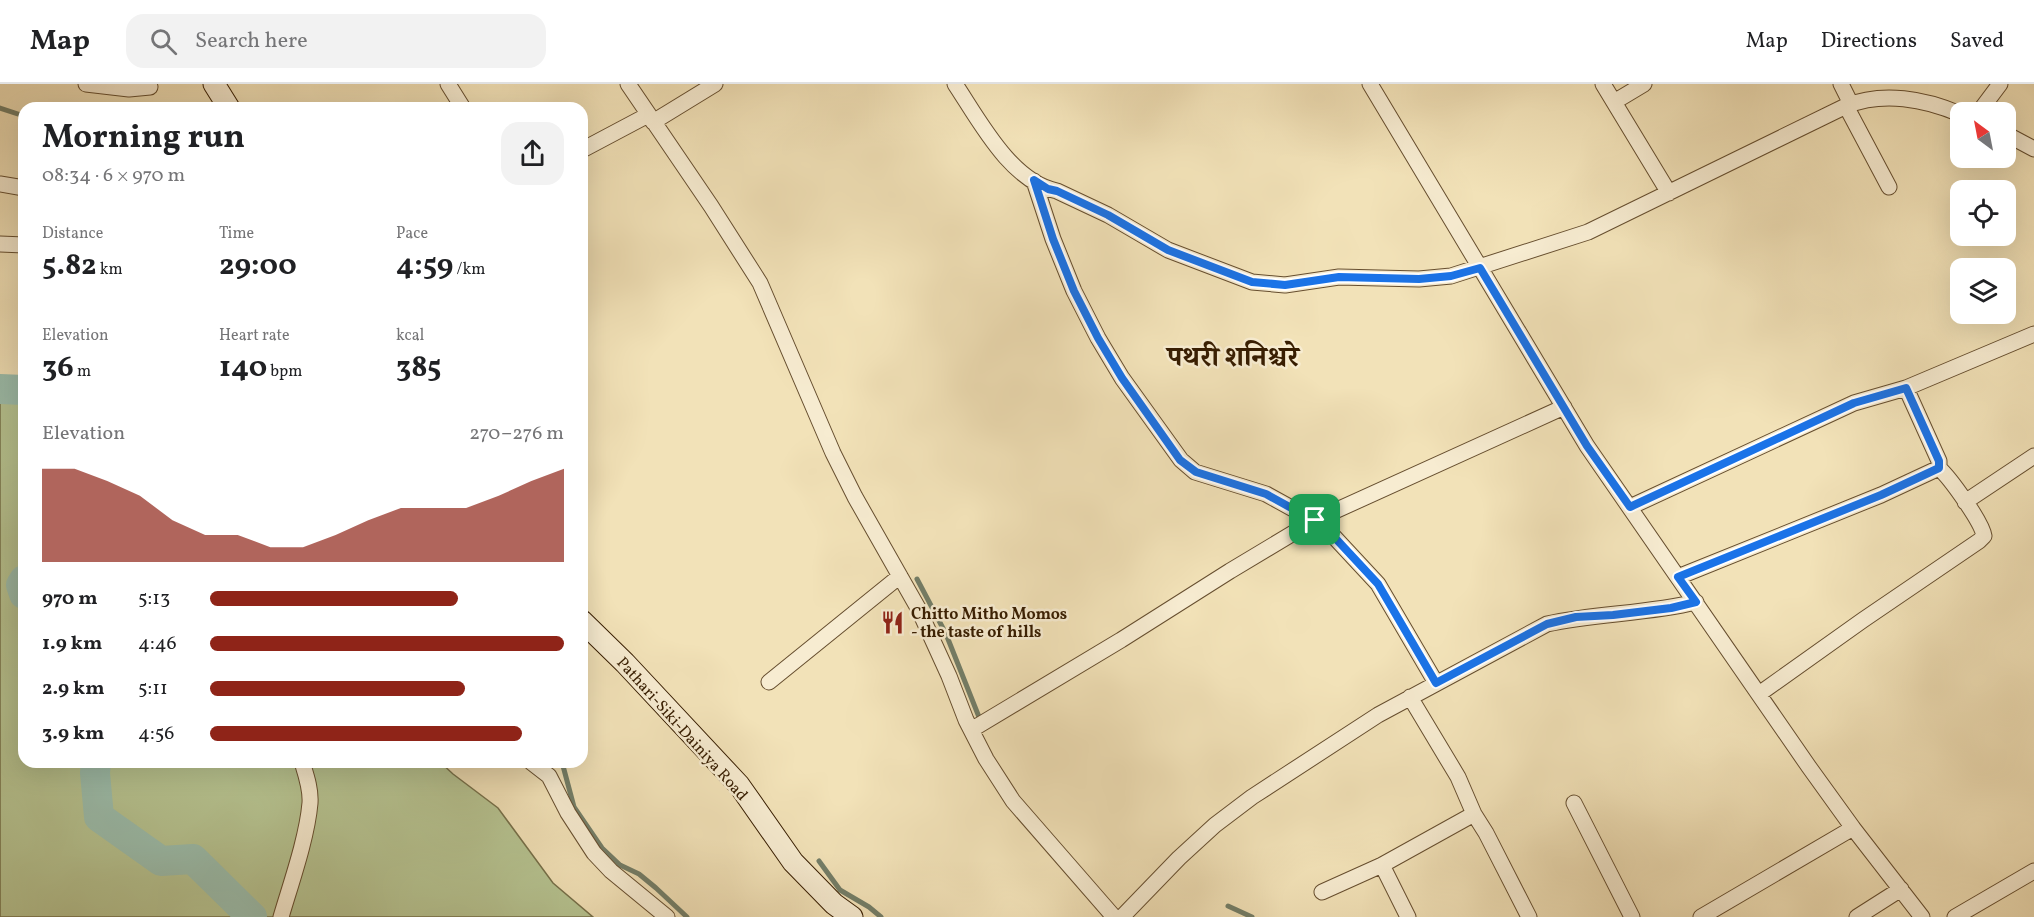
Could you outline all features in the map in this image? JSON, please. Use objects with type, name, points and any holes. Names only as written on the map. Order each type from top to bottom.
[{"type":"main road","points":[[214,84],[225,102]]},
{"type":"main road","name":"Pathari-Siki-Dainiya Road","points":[[588,627],[625,663],[739,785],[793,861],[836,910],[852,917]]},
{"type":"street","points":[[86,84],[129,88],[150,87]]},
{"type":"street","points":[[448,84],[459,102]]},
{"type":"street","points":[[628,84],[760,283],[837,462],[922,618],[986,759],[1013,801],[1114,917]]},
{"type":"street","points":[[588,147],[651,118],[715,84]]},
{"type":"street","points":[[955,84],[995,144],[1022,173],[1048,189],[1108,215],[1168,250],[1252,282],[1285,285],[1339,277],[1419,279],[1451,276],[1588,232],[1849,105],[1878,97],[1910,99],[1950,111]]},
{"type":"street","points":[[1370,84],[1587,446],[1853,828],[1922,917]]},
{"type":"street","points":[[1604,84],[1669,192]]},
{"type":"street","points":[[1614,102],[1644,84]]},
{"type":"street","points":[[1841,84],[1888,187]]},
{"type":"street","points":[[1986,102],[2001,84]]},
{"type":"street","points":[[2016,139],[2034,148]]},
{"type":"street","points":[[1034,180],[1053,239],[1074,291],[1098,338],[1122,378],[1180,460],[1196,472],[1266,494],[1324,526],[1378,584],[1436,683]]},
{"type":"street","points":[[0,184],[18,187]]},
{"type":"street","points":[[0,244],[18,245]]},
{"type":"street","points":[[1630,507],[1854,403],[1906,388],[2034,334]]},
{"type":"street","points":[[1759,694],[1984,536],[1983,529],[1939,468],[1939,461],[1906,388]]},
{"type":"street","points":[[971,730],[1315,520],[1564,407]]},
{"type":"street","points":[[1965,502],[2034,456]]},
{"type":"street","points":[[1678,577],[1881,495],[1939,468]]},
{"type":"street","points":[[769,682],[900,576]]},
{"type":"street","points":[[1122,917],[1179,858],[1215,825],[1260,791],[1410,697],[1547,624],[1576,617],[1671,608],[1696,602]]},
{"type":"street","points":[[1410,697],[1458,777],[1474,814],[1529,917]]},
{"type":"street","points":[[281,917],[310,802],[308,779],[304,768]]},
{"type":"street","points":[[539,768],[549,776],[581,833],[610,871],[667,917]]},
{"type":"street","points":[[1574,803],[1632,917]]},
{"type":"street","points":[[1322,892],[1382,865],[1474,814]]},
{"type":"street","points":[[1701,917],[1853,828]]},
{"type":"street","points":[[1382,865],[1408,917]]},
{"type":"street","points":[[1955,917],[2034,871]]},
{"type":"street","points":[[1857,917],[1901,889]]},
{"type":"green space","points":[[0,389],[18,390],[18,768],[446,768],[498,808],[553,883],[593,917],[0,917]]},
{"type":"waterway","points":[[0,108],[18,114]]},
{"type":"waterway","points":[[0,389],[18,390]]},
{"type":"waterway","points":[[917,579],[946,634],[979,717]]},
{"type":"waterway","points":[[95,768],[99,817],[161,861],[193,859],[252,917]]},
{"type":"waterway","points":[[96,780],[102,768]]},
{"type":"waterway","points":[[564,768],[574,807],[602,848],[620,865],[639,874],[687,917]]},
{"type":"waterway","points":[[819,861],[840,890],[881,917]]},
{"type":"waterway","points":[[1228,906],[1252,917]]},
{"type":"place","name":"Chitto Mitho Momos - the taste of hills","points":[[893,622]]},
{"type":"district","name":"पथरी शनिश्चरे","points":[[1233,356]]},
{"type":"route","points":[[1034,180],[1048,189],[1108,215],[1168,250],[1252,282],[1285,285],[1339,277],[1419,279],[1451,276],[1480,268],[1587,446],[1630,507],[1854,403],[1906,388],[1939,461],[1939,468],[1881,495],[1678,577],[1696,602],[1671,608],[1576,617],[1547,624],[1436,683],[1378,584],[1324,526],[1315,520],[1266,494],[1196,472],[1180,460],[1122,378],[1098,338],[1074,291],[1053,239],[1034,180]]}]
